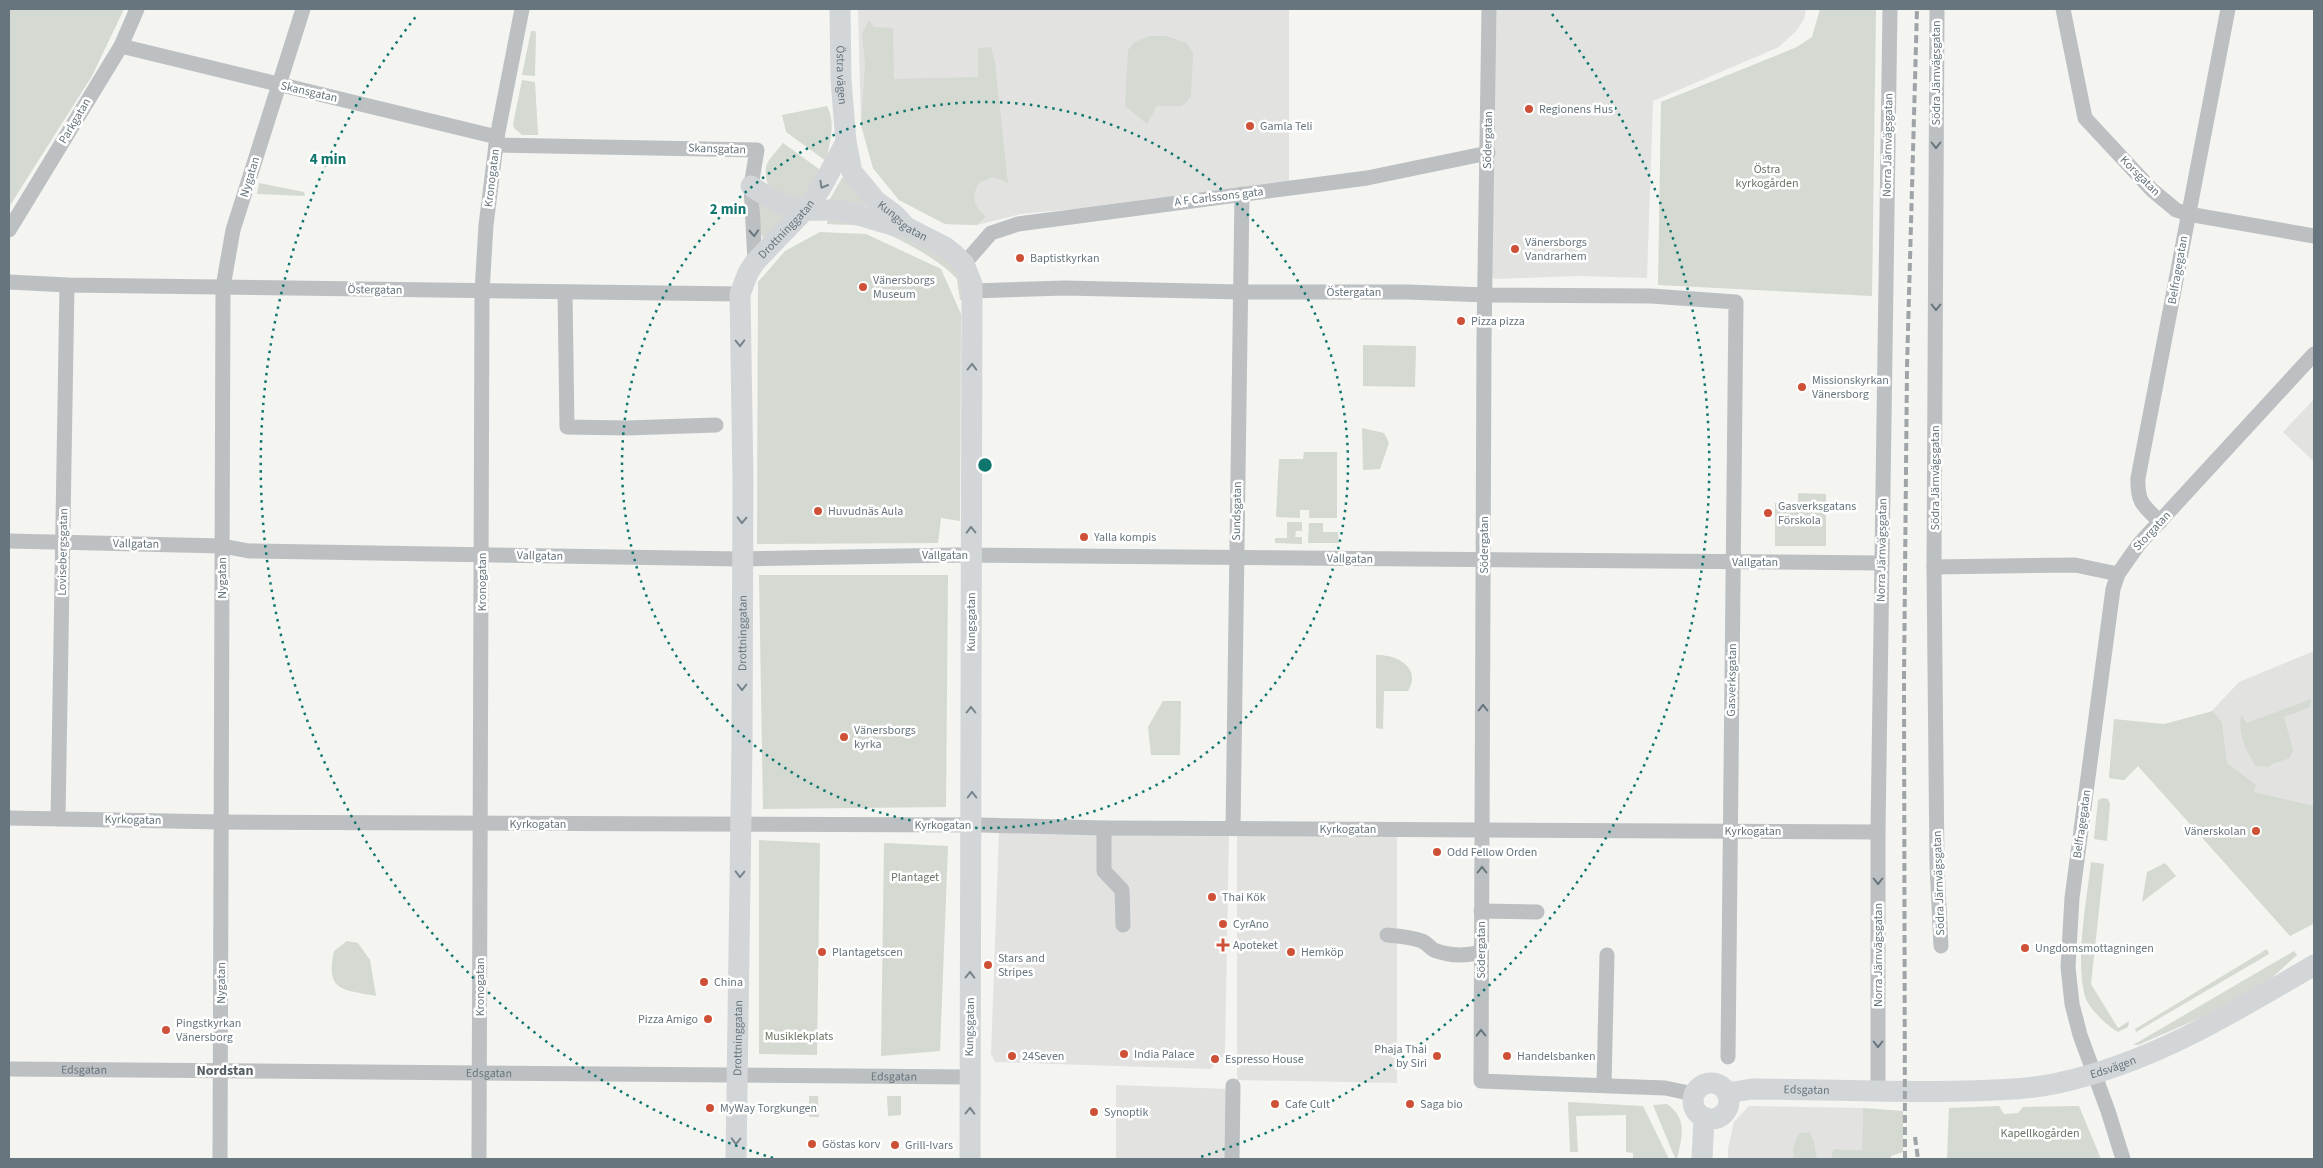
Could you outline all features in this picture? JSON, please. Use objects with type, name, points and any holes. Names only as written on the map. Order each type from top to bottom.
[{"type":"street","name":"Parkgatan","points":[[9,230],[121,46],[137,9]]},
{"type":"street","name":"Nygatan","points":[[220,1159],[223,287],[233,230],[303,9]]},
{"type":"street","name":"Kronogatan","points":[[479,1159],[482,292],[486,225],[496,141],[522,9]]},
{"type":"street","name":"Östra vägen","points":[[840,9],[841,80],[846,142]]},
{"type":"street","name":"Södergatan","points":[[1489,9],[1481,911],[1482,1081],[1604,1085]]},
{"type":"street","name":"Norra Järnvägsgatan","points":[[1883,1091],[1878,832],[1890,9]]},
{"type":"street","name":"Södra Järnvägsgatan","points":[[1937,9],[1934,567],[1937,866],[1941,946]]},
{"type":"street","name":"Korsgatan","points":[[2063,9],[2085,118],[2152,190],[2176,210],[2188,214],[2314,236]]},
{"type":"street","name":"Belfragegatan","points":[[2160,522],[2140,503],[2138,498],[2138,478],[2228,9]]},
{"type":"street","name":"Skansgatan","points":[[121,46],[496,141],[757,150],[751,186]]},
{"type":"street","name":"Drottninggatan","points":[[736,1159],[740,825],[740,294],[748,273],[755,262],[805,210],[821,188],[846,142]]},
{"type":"street","name":"Kungsgatan","points":[[846,142],[852,172],[876,201],[895,215],[906,227],[945,247],[964,264],[972,284],[970,1159]]},
{"type":"street","name":"A F Carlssons gata","points":[[964,264],[991,233],[1018,224],[1367,178],[1488,154]]},
{"type":"street","points":[[751,186],[777,203],[805,210],[841,211],[888,225],[906,227]]},
{"type":"street","points":[[751,186],[755,262]]},
{"type":"street","name":"Sundsgatan","points":[[1233,828],[1242,194]]},
{"type":"street","name":"Östergatan","points":[[9,282],[66,285],[482,292],[740,294]]},
{"type":"street","name":"Lovisebergsgatan","points":[[58,819],[64,542],[66,285]]},
{"type":"street","name":"Östergatan","points":[[972,291],[1066,288],[1240,292],[1408,292],[1486,295],[1650,296],[1736,302]]},
{"type":"street","points":[[565,292],[567,427],[627,428],[716,425]]},
{"type":"street","name":"Gasverksgatan","points":[[1728,1058],[1736,302]]},
{"type":"street","name":"Storgatan","points":[[2118,574],[2139,544],[2314,354]]},
{"type":"street","name":"Vallgatan","points":[[9,541],[222,546],[249,551],[741,559],[971,555],[1882,563]]},
{"type":"street","points":[[1934,567],[2075,565],[2118,574]]},
{"type":"street","name":"Belfragegatan","points":[[2118,574],[2110,607],[2076,872],[2068,968],[2072,1004],[2078,1028],[2123,1159]]},
{"type":"street","name":"Kyrkogatan","points":[[9,818],[481,824],[972,825],[1104,828],[1878,832]]},
{"type":"street","points":[[1104,828],[1104,871],[1122,890],[1123,925]]},
{"type":"street","points":[[1481,911],[1538,912]]},
{"type":"street","points":[[1387,935],[1403,936],[1424,942],[1433,950],[1452,954],[1466,956],[1481,952]]},
{"type":"street","points":[[1606,955],[1604,1085],[1665,1088],[1694,1094]]},
{"type":"street","name":"Edsvägen","points":[[1883,1091],[2022,1088],[2057,1083],[2094,1073],[2179,1041],[2223,1019],[2314,965]]},
{"type":"street","name":"Edsgatan","points":[[9,1068],[970,1077]]},
{"type":"street","points":[[1718,1084],[1727,1092],[1728,1101],[1724,1113],[1712,1118],[1704,1117],[1694,1108],[1694,1094],[1702,1085],[1718,1084]]},
{"type":"street","points":[[1232,1159],[1233,1086]]},
{"type":"street","name":"Edsgatan","points":[[1727,1092],[1752,1089],[1883,1091]]},
{"type":"street","points":[[1702,1159],[1704,1117]]},
{"type":"shaded area","points":[[858,9],[1289,9],[1289,183],[1187,198],[1021,214],[977,225],[945,224],[899,200],[873,168],[861,125]]},
{"type":"shaded area","points":[[1492,9],[1806,9],[1804,19],[1797,30],[1779,47],[1653,101],[1647,278],[1578,276],[1494,279],[1490,269]]},
{"type":"shaded area","points":[[2314,399],[2314,462],[2283,432]]},
{"type":"shaded area","name":"Vänerskolan","points":[[2314,651],[2314,924],[2290,936],[2245,882],[2138,766],[2124,780],[2109,778],[2114,719],[2152,730],[2207,716],[2239,682]]},
{"type":"shaded area","points":[[999,831],[1229,832],[1225,1055],[1210,1069],[995,1062],[991,1054]]},
{"type":"shaded area","points":[[1237,833],[1397,834],[1397,1083],[1237,1080]]},
{"type":"shaded area","points":[[1116,1085],[1229,1089],[1228,1159],[1116,1159]]},
{"type":"shaded area","points":[[1749,1106],[1863,1108],[1862,1150],[1833,1149],[1831,1159],[1728,1159],[1728,1148],[1734,1122]]},
{"type":"green space","points":[[9,9],[124,9],[92,76],[9,207]]},
{"type":"green space","name":"Östra kyrkogården","points":[[1820,9],[1876,9],[1872,296],[1658,285],[1661,102],[1797,47],[1812,37]]},
{"type":"green space","points":[[869,20],[874,27],[893,28],[894,79],[978,77],[978,48],[991,47],[995,63],[1008,183],[993,177],[979,183],[974,197],[978,209],[986,216],[977,225],[945,224],[899,200],[873,168],[861,125],[865,64],[862,34]]},
{"type":"green space","points":[[531,31],[535,31],[536,34],[535,76],[522,75]]},
{"type":"green space","points":[[1149,36],[1166,36],[1187,43],[1193,53],[1191,97],[1182,106],[1157,106],[1147,124],[1125,106],[1128,50],[1135,42]]},
{"type":"green space","points":[[522,80],[535,82],[538,135],[522,135],[514,128],[513,124]]},
{"type":"green space","points":[[827,106],[832,126],[826,161],[786,132],[782,115]]},
{"type":"green space","points":[[783,143],[823,172],[804,197],[796,200],[769,188],[767,180],[767,163]]},
{"type":"green space","points":[[842,178],[847,178],[870,206],[827,204]]},
{"type":"green space","points":[[259,183],[304,192],[305,196],[257,194]]},
{"type":"green space","points":[[762,197],[790,213],[764,240],[760,230],[759,218]]},
{"type":"green space","points":[[828,215],[866,221],[942,254],[958,271],[965,300],[960,300],[957,279],[927,255],[886,233],[858,225],[827,224]]},
{"type":"green space","points":[[820,232],[866,234],[941,269],[961,314],[960,521],[941,518],[938,543],[757,544],[758,282],[785,251]]},
{"type":"green space","points":[[1363,345],[1416,346],[1415,387],[1363,386]]},
{"type":"green space","points":[[1362,428],[1384,433],[1389,443],[1380,469],[1363,470]]},
{"type":"green space","points":[[1304,452],[1337,452],[1337,518],[1309,518],[1309,510],[1300,510],[1300,518],[1276,517],[1279,459],[1303,459]]},
{"type":"green space","points":[[1798,493],[1826,494],[1826,546],[1775,546],[1775,503],[1798,503]]},
{"type":"green space","points":[[1287,522],[1302,522],[1302,531],[1296,531],[1295,537],[1302,537],[1302,544],[1275,543],[1275,538],[1287,538]]},
{"type":"green space","points":[[1309,523],[1323,523],[1323,532],[1338,532],[1339,543],[1308,543]]},
{"type":"green space","points":[[759,575],[948,575],[946,807],[763,809]]},
{"type":"green space","points":[[1376,655],[1384,655],[1399,660],[1410,669],[1412,676],[1412,683],[1408,691],[1384,691],[1383,729],[1376,728]]},
{"type":"green space","points":[[2311,699],[2310,707],[2284,717],[2293,750],[2290,758],[2272,764],[2269,767],[2256,766],[2244,742],[2240,722],[2241,715],[2247,723]]},
{"type":"green space","points":[[1163,701],[1181,701],[1180,755],[1151,755],[1148,727]]},
{"type":"green space","name":"Vänerskolan","points":[[2213,711],[2222,723],[2227,763],[2256,785],[2254,792],[2314,806],[2314,923],[2290,936],[2138,766],[2124,780],[2109,778],[2114,719],[2164,724]]},
{"type":"green space","points":[[2102,798],[2108,799],[2110,804],[2107,841],[2094,839],[2098,800]]},
{"type":"green space","name":"Musiklekplats","points":[[759,840],[820,843],[817,1055],[759,1054]]},
{"type":"green space","name":"Plantaget","points":[[884,843],[948,846],[940,1051],[881,1056]]},
{"type":"green space","points":[[2091,862],[2104,864],[2091,984],[2118,1028],[2129,1021],[2128,1027],[2118,1032],[2091,1008],[2086,999],[2083,985],[2081,968],[2082,932]]},
{"type":"green space","points":[[2165,863],[2176,876],[2142,902],[2147,872]]},
{"type":"green space","points":[[347,941],[358,943],[370,960],[376,996],[354,992],[339,986],[335,981],[332,974],[334,951]]},
{"type":"green space","points":[[2267,949],[2269,954],[2136,1032],[2135,1029]]},
{"type":"green space","points":[[2294,951],[2297,955],[2264,985],[2207,1015],[2138,1045],[2133,1045]]},
{"type":"green space","points":[[809,1096],[818,1096],[819,1117],[809,1117]]},
{"type":"green space","points":[[887,1096],[901,1096],[901,1115],[888,1116]]},
{"type":"green space","points":[[1568,1102],[1643,1106],[1669,1159],[1633,1159],[1633,1153],[1626,1152],[1626,1115],[1576,1116],[1578,1152],[1570,1152]]},
{"type":"green space","points":[[1667,1104],[1674,1110],[1681,1122],[1682,1136],[1677,1159],[1653,1105]]},
{"type":"green space","name":"Kapellkogården","points":[[1999,1106],[2004,1114],[2018,1113],[2023,1107],[2079,1106],[2101,1159],[1947,1159],[1949,1108]]},
{"type":"green space","points":[[1863,1108],[1903,1111],[1903,1152],[1891,1156],[1891,1159],[1831,1159],[1833,1149],[1862,1150]]},
{"type":"green space","points":[[1809,1132],[1814,1141],[1817,1159],[1794,1159],[1793,1149],[1796,1139],[1800,1133]]},
{"type":"railway","points":[[1905,1159],[1904,679],[1907,367],[1917,9]]},
{"type":"railway","points":[[1915,1137],[1918,1159]]},
{"type":"place","name":"Regionens Hus","points":[[1529,109]]},
{"type":"place","name":"Gamla Teli","points":[[1250,126]]},
{"type":"place","name":"Vänersborgs Vandrarhem","points":[[1515,249]]},
{"type":"place","name":"Baptistkyrkan","points":[[1020,258]]},
{"type":"place","name":"Vänersborgs Museum","points":[[863,287]]},
{"type":"place","name":"Pizza pizza","points":[[1461,321]]},
{"type":"place","name":"Missionskyrkan Vänersborg","points":[[1802,387]]},
{"type":"place","name":"Huvudnäs Aula","points":[[818,511]]},
{"type":"place","name":"Gasverksgatans Förskola","points":[[1768,513]]},
{"type":"place","name":"Yalla kompis","points":[[1084,537]]},
{"type":"place","name":"Vänersborgs kyrka","points":[[844,737]]},
{"type":"place","name":"Vänerskolan","points":[[2256,831]]},
{"type":"place","name":"Odd Fellow Orden","points":[[1437,852]]},
{"type":"place","name":"Thai Kök","points":[[1212,897]]},
{"type":"place","name":"CyrAno","points":[[1223,924]]},
{"type":"place","name":"Apoteket","points":[[1223,945]]},
{"type":"place","name":"Ungdomsmottagningen","points":[[2025,948]]},
{"type":"place","name":"Plantagetscen","points":[[822,952]]},
{"type":"place","name":"Hemköp","points":[[1291,952]]},
{"type":"place","name":"Stars and Stripes","points":[[988,965]]},
{"type":"place","name":"China","points":[[704,982]]},
{"type":"place","name":"Pizza Amigo","points":[[708,1019]]},
{"type":"place","name":"Pingstkyrkan Vänersborg","points":[[166,1030]]},
{"type":"place","name":"India Palace","points":[[1124,1054]]},
{"type":"place","name":"24Seven","points":[[1012,1056]]},
{"type":"place","name":"Phaja Thai by Siri","points":[[1437,1056]]},
{"type":"place","name":"Handelsbanken","points":[[1507,1056]]},
{"type":"place","name":"Espresso House","points":[[1215,1059]]},
{"type":"place","name":"Cafe Cult","points":[[1275,1104]]},
{"type":"place","name":"Saga bio","points":[[1410,1104]]},
{"type":"place","name":"MyWay Torgkungen","points":[[710,1108]]},
{"type":"place","name":"Synoptik","points":[[1094,1112]]},
{"type":"place","name":"Göstas korv","points":[[812,1144]]},
{"type":"place","name":"Grill-Ivars","points":[[895,1145]]},
{"type":"district","name":"Nordstan","points":[[225,1071]]}]
